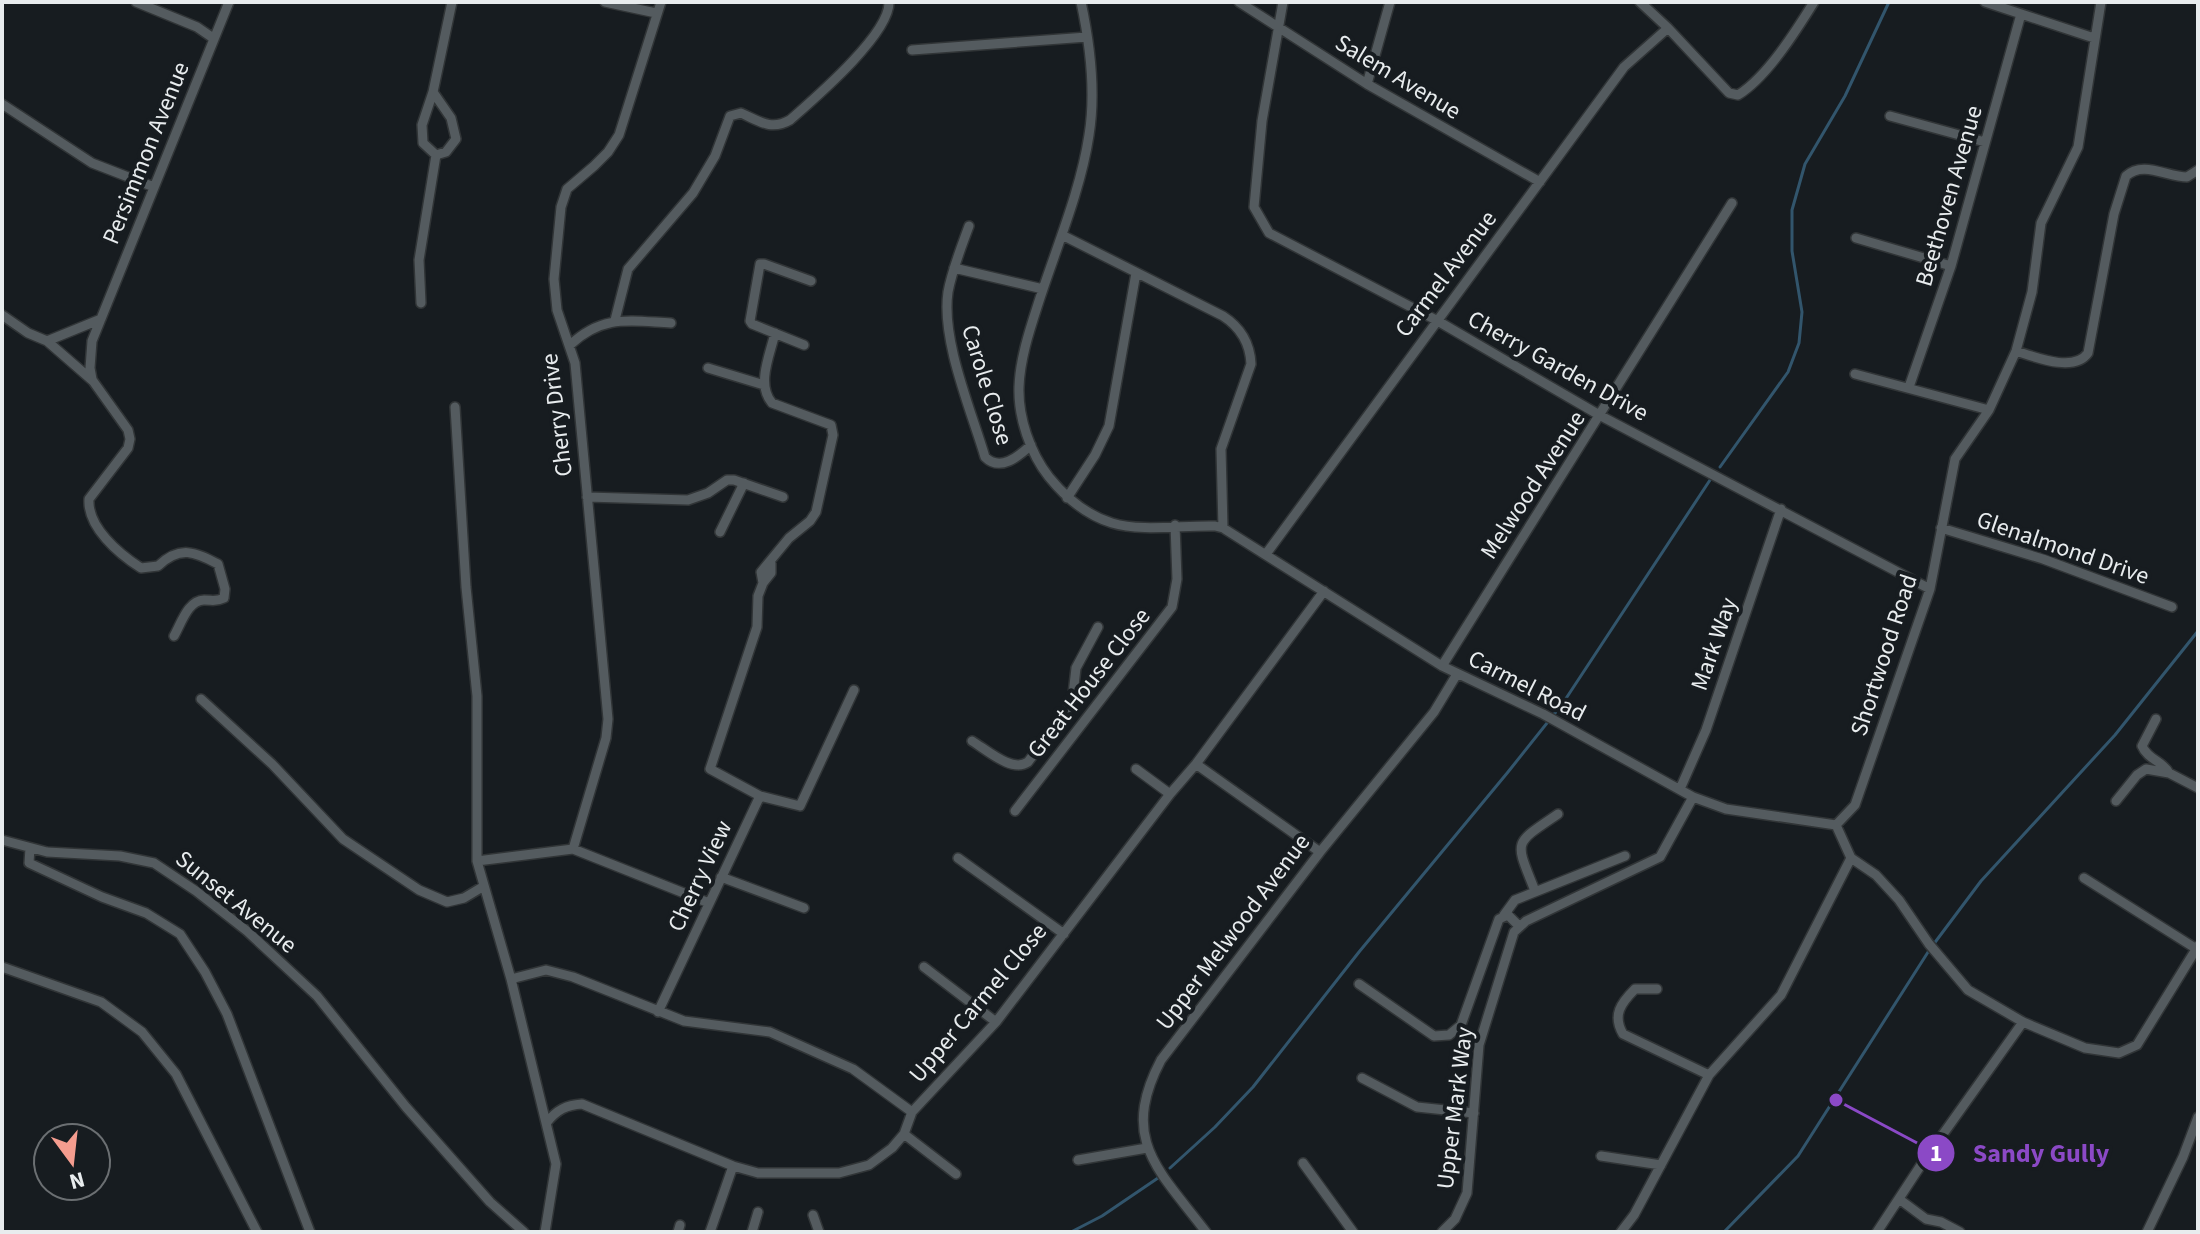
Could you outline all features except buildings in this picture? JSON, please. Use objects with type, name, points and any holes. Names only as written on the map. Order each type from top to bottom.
[{"type":"street","points":[[136,2],[197,27],[213,38]]},
{"type":"street","name":"Persimmon Avenue","points":[[93,381],[90,354],[101,319],[229,2]]},
{"type":"street","points":[[436,155],[428,149],[422,134],[423,115],[433,92],[452,2]]},
{"type":"street","points":[[605,2],[656,13]]},
{"type":"street","name":"Cherry Drive","points":[[573,849],[606,738],[608,719],[575,363],[557,310],[554,279],[561,207],[567,189],[608,152],[619,135],[661,2]]},
{"type":"street","points":[[615,320],[628,269],[693,193],[715,156],[730,116],[741,113],[770,125],[790,120],[830,85],[882,25],[889,13],[889,2]]},
{"type":"street","points":[[1062,235],[1237,325],[1250,351],[1251,364],[1221,449],[1223,528],[1175,525],[1131,527],[1114,524],[1082,509],[1067,498],[1037,462],[1021,410],[1019,390],[1031,324],[1062,235],[1089,136],[1092,96],[1081,2]]},
{"type":"street","name":"Salem Avenue","points":[[1239,2],[1367,84],[1540,182]]},
{"type":"street","name":"Cherry Garden Drive","points":[[1283,2],[1262,121],[1254,207],[1269,233],[1436,320],[1601,416],[1930,589]]},
{"type":"street","points":[[1367,84],[1390,2]]},
{"type":"street","points":[[1640,2],[1729,93],[1738,95],[1749,88],[1777,55],[1814,2]]},
{"type":"street","points":[[1985,2],[2094,38]]},
{"type":"street","name":"Shortwood Road","points":[[1836,825],[1855,805],[1930,589],[1955,459],[1989,410],[2016,351],[2032,292],[2041,223],[2078,147],[2101,2]]},
{"type":"street","name":"Beethoven Avenue","points":[[1909,387],[1951,266],[2021,14]]},
{"type":"street","name":"Carmel Avenue","points":[[1266,554],[1624,67],[1668,28]]},
{"type":"street","points":[[912,50],[1087,37]]},
{"type":"street","points":[[433,92],[451,118],[456,139],[446,152],[436,155]]},
{"type":"street","points":[[2,104],[92,163],[154,187]]},
{"type":"street","points":[[1890,116],[1985,142]]},
{"type":"street","points":[[421,303],[419,260],[436,155]]},
{"type":"street","points":[[2016,351],[2062,362],[2084,359],[2088,353],[2114,214],[2126,176],[2137,169],[2181,177],[2193,175],[2198,170]]},
{"type":"street","name":"Melwood Avenue","points":[[1442,666],[1732,203]]},
{"type":"street","name":"Carole Close","points":[[969,226],[948,293],[947,317],[951,343],[985,457],[991,463],[999,464],[1019,456],[1031,445]]},
{"type":"street","points":[[1856,238],[1951,266]]},
{"type":"street","points":[[804,345],[750,321],[760,264],[811,281]]},
{"type":"street","points":[[954,268],[1043,289]]},
{"type":"street","points":[[1067,498],[1095,455],[1109,426],[1136,273]]},
{"type":"street","points":[[2,315],[28,333],[47,341],[93,381],[128,430],[130,439],[124,456],[89,499],[90,513],[109,543],[141,568],[158,566],[166,558],[180,553],[194,552],[218,564],[224,598],[197,601],[190,605],[174,636]]},
{"type":"street","points":[[47,341],[101,319]]},
{"type":"street","points":[[570,345],[588,329],[615,320],[671,323]]},
{"type":"street","points":[[775,333],[765,392],[772,403],[828,424],[833,429],[816,512],[789,538],[771,563],[771,573],[758,596],[757,627],[709,766],[712,773],[760,796],[800,806],[854,690]]},
{"type":"street","points":[[708,368],[764,385]]},
{"type":"street","points":[[1855,374],[1989,410]]},
{"type":"street","points":[[455,407],[466,587],[477,696],[477,861],[547,1122],[556,1173],[545,1232]]},
{"type":"street","points":[[587,497],[688,500],[708,493],[727,480],[783,497]]},
{"type":"street","points":[[720,532],[744,483]]},
{"type":"street","name":"Mark Way","points":[[1680,789],[1706,730],[1781,509]]},
{"type":"street","name":"Great House Close","points":[[1015,811],[1172,607],[1177,579],[1175,525]]},
{"type":"street","name":"Carmel Road","points":[[1223,528],[1442,666],[1543,714],[1693,797],[1726,809],[1836,825]]},
{"type":"street","name":"Glenalmond Drive","points":[[1941,528],[2043,559],[2172,607]]},
{"type":"street","name":"Upper Carmel Close","points":[[547,1122],[565,1106],[582,1104],[733,1166],[758,1173],[839,1173],[869,1165],[892,1148],[904,1134],[912,1112],[996,1022],[1196,764],[1324,591]]},
{"type":"street","points":[[972,741],[1018,767],[1028,762],[1072,703],[1076,668],[1098,627]]},
{"type":"street","name":"Upper Melwood Avenue","points":[[1206,1232],[1154,1163],[1147,1148],[1142,1125],[1143,1102],[1161,1060],[1320,852],[1434,712],[1457,674]]},
{"type":"street","points":[[201,699],[272,764],[343,839],[406,881],[447,902],[464,898],[484,886]]},
{"type":"street","points":[[2156,719],[2142,746],[2148,756],[2166,767],[2169,773]]},
{"type":"street","points":[[1047,738],[1063,749]]},
{"type":"street","points":[[1196,764],[1320,852]]},
{"type":"street","points":[[1136,769],[1170,794]]},
{"type":"street","points":[[2116,801],[2141,770],[2169,773],[2198,788]]},
{"type":"street","name":"Cherry View","points":[[658,1012],[760,796]]},
{"type":"street","points":[[1504,915],[1511,917],[1519,926],[1660,857],[1693,797]]},
{"type":"street","points":[[1535,891],[1520,845],[1525,836],[1558,814]]},
{"type":"street","points":[[1836,825],[1851,858],[1876,875],[1899,900],[1959,983],[2023,1022],[2085,1048],[2099,1052],[2127,1051],[2144,1037],[2197,947],[2084,878]]},
{"type":"street","name":"Sunset Avenue","points":[[2,840],[47,852],[120,856],[154,863],[196,891],[247,931],[317,996],[406,1107],[490,1202],[524,1232]]},
{"type":"street","points":[[30,848],[29,863],[102,897],[146,913],[180,934],[227,1014],[310,1232]]},
{"type":"street","points":[[477,861],[573,849],[709,903]]},
{"type":"street","points":[[1359,984],[1434,1036],[1449,1035],[1461,1025],[1499,919],[1515,900],[1625,856]]},
{"type":"street","points":[[958,858],[1064,934]]},
{"type":"street","points":[[1621,1232],[1634,1215],[1709,1075],[1781,995],[1851,858]]},
{"type":"street","points":[[721,877],[804,908]]},
{"type":"street","name":"Upper Mark Way","points":[[1442,1232],[1455,1219],[1467,1193],[1479,1045],[1511,940],[1519,926]]},
{"type":"street","points":[[2,967],[101,1002],[142,1032],[176,1074],[257,1232]]},
{"type":"street","points":[[924,967],[996,1022]]},
{"type":"street","points":[[511,979],[546,970],[573,977],[684,1021],[770,1032],[853,1069],[912,1112]]},
{"type":"street","points":[[1657,989],[1635,989],[1621,1002],[1617,1012],[1619,1029],[1623,1034],[1709,1075]]},
{"type":"street","points":[[1877,1232],[2023,1022]]},
{"type":"street","points":[[1362,1078],[1417,1107],[1474,1113]]},
{"type":"street","points":[[2147,1232],[2183,1157],[2198,1117]]},
{"type":"street","points":[[904,1134],[956,1174]]},
{"type":"street","points":[[1078,1160],[1147,1148]]},
{"type":"street","points":[[1601,1156],[1661,1165]]},
{"type":"street","points":[[1303,1163],[1353,1232]]},
{"type":"street","points":[[710,1232],[733,1166]]},
{"type":"street","points":[[1899,1199],[1926,1219],[1941,1222],[1960,1232]]},
{"type":"street","points":[[752,1232],[758,1212]]},
{"type":"street","points":[[813,1215],[819,1232]]},
{"type":"waterway","points":[[1720,467],[1788,372],[1799,343],[1802,312],[1792,251],[1792,210],[1805,164],[1845,96],[1889,2]]},
{"type":"waterway","points":[[1170,1168],[1253,1087],[1563,703],[1712,477]]},
{"type":"waterway","points":[[1724,1232],[1798,1156],[1930,949],[1981,881],[2115,735],[2198,631]]},
{"type":"waterway","points":[[1071,1232],[1102,1216],[1158,1178]]},
{"type":"place","name":"Sandy Gully","points":[[1836,1100]]}]
